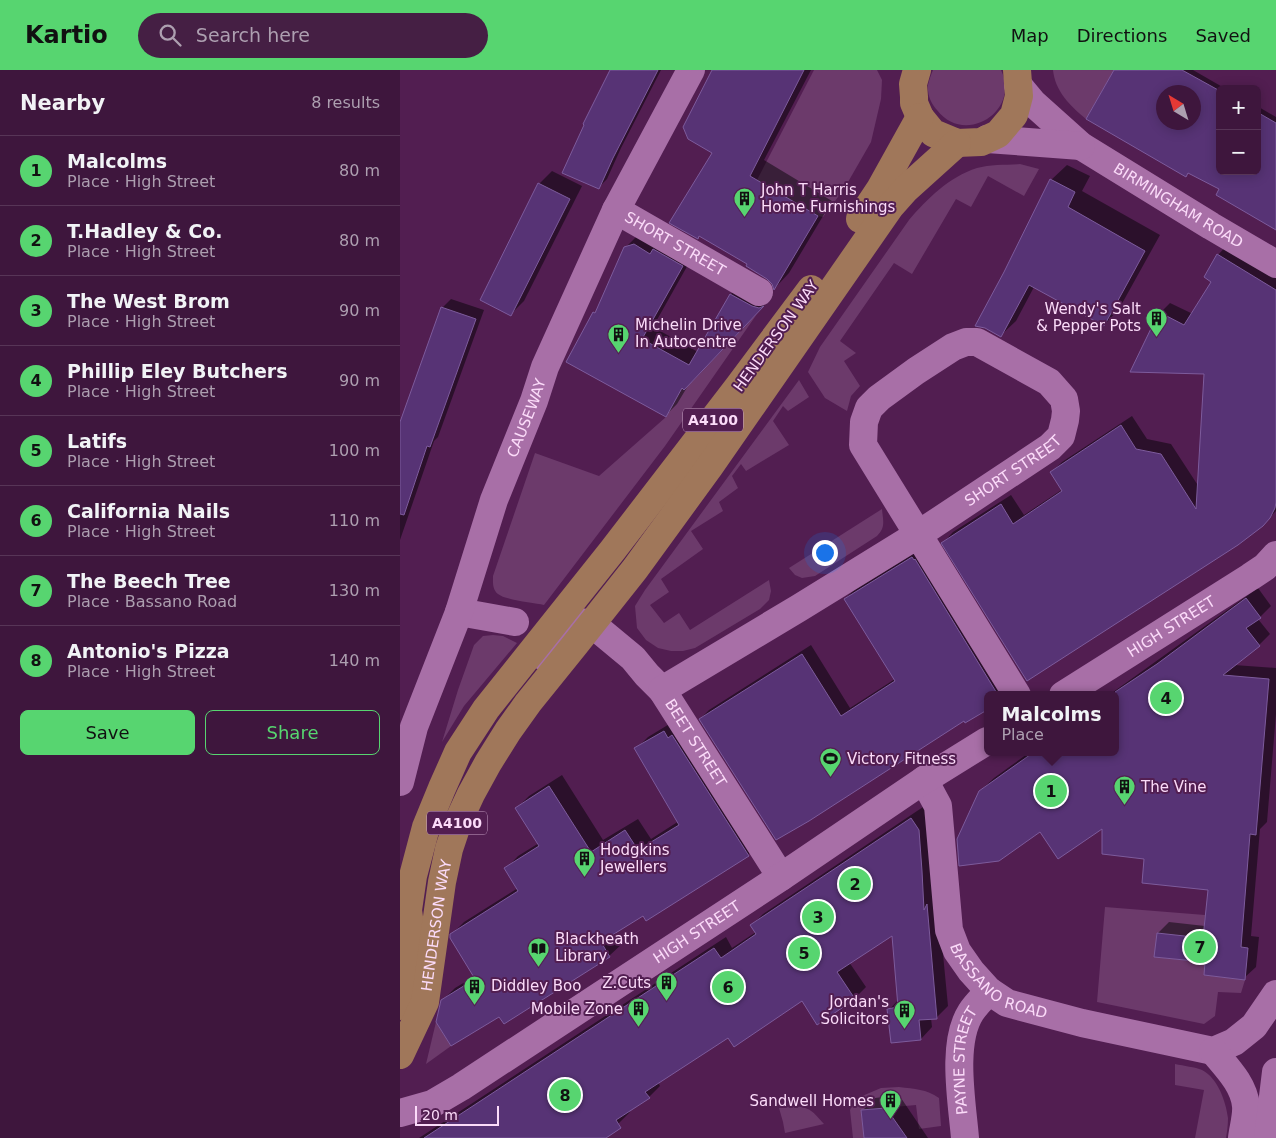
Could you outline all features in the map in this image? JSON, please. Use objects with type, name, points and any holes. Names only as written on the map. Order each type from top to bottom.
[{"type":"main road","points":[[894,70],[933,133],[957,143],[981,142],[998,134],[1014,115],[1019,96],[1018,78]]},
{"type":"main road","points":[[917,70],[913,84],[917,107]]},
{"type":"main road","name":"HENDERSON WAY","points":[[400,1006],[410,968],[412,940],[408,910],[413,876],[426,827],[458,752],[486,709],[612,551],[803,300],[880,189],[917,107]]},
{"type":"main road","name":"HENDERSON WAY","points":[[400,1055],[424,1002],[442,882],[449,849],[458,822],[470,794],[508,731],[528,703],[640,563],[710,466],[890,207],[906,188],[957,143]]},
{"type":"street","name":"CAUSEWAY","points":[[400,782],[414,727],[459,612],[494,500],[546,367],[616,210],[691,70]]},
{"type":"street","name":"BIRMINGHAM ROAD","points":[[1018,78],[1033,103],[1081,146],[1276,264]]},
{"type":"street","name":"BIRMINGHAM ROAD","points":[[987,139],[1081,146]]},
{"type":"street","name":"SHORT STREET","points":[[616,210],[759,292]]},
{"type":"street","name":"SHORT STREET","points":[[662,690],[919,534],[1050,447],[1061,436],[1066,411],[1064,399],[1049,382],[977,342],[966,342],[953,347],[916,370],[878,398],[869,408],[864,422],[864,445],[919,534],[1015,691]]},
{"type":"street","name":"HIGH STREET","points":[[1069,691],[1250,577],[1276,555]]},
{"type":"street","points":[[459,612],[515,622]]},
{"type":"street","points":[[486,709],[503,708],[575,621],[592,624]]},
{"type":"street","name":"BEET STREET","points":[[592,624],[633,658],[662,690],[781,877]]},
{"type":"street","name":"HIGH STREET","points":[[400,1113],[432,1104],[461,1087],[781,877],[924,780],[984,743]]},
{"type":"street","name":"BASSANO ROAD","points":[[924,780],[938,806],[949,930],[957,951],[970,971],[989,991],[1006,1004],[1213,1051]]},
{"type":"street","name":"PAYNE STREET","points":[[965,1138],[959,1069],[962,1032],[971,1012],[989,991]]},
{"type":"street","points":[[1242,1138],[1246,1106],[1241,1090],[1213,1051],[1234,1042],[1254,1026],[1276,994]]},
{"type":"street","points":[[1268,1138],[1276,1072]]},
{"type":"shaded area","points":[[814,70],[877,70],[882,80],[881,99],[871,142],[844,189],[823,217],[818,216],[757,180]]},
{"type":"shaded area","points":[[933,70],[1001,70],[1005,85],[1003,99],[997,111],[987,119],[974,124],[961,125],[948,120],[931,102],[928,85]]},
{"type":"shaded area","points":[[1053,70],[1114,70],[1086,119],[1064,98],[1054,78]]},
{"type":"shaded area","points":[[1020,164],[1039,169],[1024,196],[988,176],[971,207],[956,199],[912,274],[894,263],[840,341],[856,353],[844,361],[860,386],[851,396],[847,411],[825,398],[808,372],[820,347],[909,220],[923,204],[957,177],[977,168]]},
{"type":"shaded area","points":[[757,314],[665,446],[544,605],[513,600],[498,594],[494,588],[493,576],[535,453],[599,476],[666,417],[687,379],[692,382]]},
{"type":"shaded area","points":[[799,380],[809,397],[788,411],[783,406],[773,421],[789,445],[746,471],[741,464],[732,476],[738,488],[719,502],[723,511],[691,531],[703,549],[661,579],[669,592],[650,605],[664,623],[679,613],[690,630],[769,580],[771,591],[769,600],[760,609],[695,648],[671,651],[658,648],[646,640],[637,628],[635,606]]},
{"type":"shaded area","points":[[882,509],[883,527],[877,536],[815,576],[802,578],[795,575],[789,568]]},
{"type":"shaded area","points":[[483,636],[503,636],[517,643],[464,706],[442,742],[474,645]]},
{"type":"shaded area","points":[[1105,907],[1205,915],[1203,938],[1157,933],[1155,957],[1205,962],[1204,975],[1245,980],[1241,993],[1218,992],[1215,1016],[1204,1024],[1097,1002]]},
{"type":"shaded area","points":[[436,1022],[451,1046],[426,1064]]},
{"type":"shaded area","points":[[1175,1064],[1202,1070],[1217,1084],[1227,1112],[1226,1138],[1195,1138],[1204,1090],[1175,1085]]},
{"type":"shaded area","points":[[899,1087],[925,1091],[939,1098],[941,1126],[919,1129],[916,1105],[861,1110],[864,1138],[853,1138],[850,1110],[855,1099],[881,1088]]},
{"type":"shaded area","points":[[793,1106],[811,1111],[824,1124],[785,1133],[779,1108]]},
{"type":"building","points":[[610,70],[658,70],[599,189],[562,173],[583,124]]},
{"type":"building","points":[[712,70],[804,70],[750,176],[818,216],[774,290],[772,284],[767,279],[746,266],[747,264],[699,236],[698,239],[669,223],[712,153],[688,139],[683,127]]},
{"type":"building","points":[[1114,70],[1182,70],[1216,89],[1216,175],[1261,175],[1261,114],[1276,123],[1276,230],[1216,195],[1219,189],[1188,173],[1186,177],[1086,119]]},
{"type":"building","points":[[1050,179],[1075,192],[1068,207],[1145,251],[1104,326],[1029,285],[1001,337],[985,328],[975,326]]},
{"type":"building","points":[[538,183],[570,199],[511,316],[480,300]]},
{"type":"building","name":"Michelin Drive In Autocentre","points":[[634,244],[650,254],[653,249],[683,266],[642,339],[689,365],[730,294],[752,306],[759,308],[764,306],[684,390],[682,388],[666,417],[566,362],[593,312],[595,313],[624,247]]},
{"type":"building","points":[[1217,254],[1276,290],[1275,508],[1263,526],[1238,545],[1027,681],[941,543],[1001,504],[1013,524],[1062,491],[1050,472],[1121,425],[1136,449],[1161,454],[1196,509],[1204,374],[1130,372],[1159,312],[1184,325],[1211,282],[1204,277]]},
{"type":"building","points":[[441,307],[476,319],[430,447],[427,446],[404,515],[400,514],[400,422]]},
{"type":"building","points":[[912,557],[996,691],[984,691],[984,712],[965,723],[964,721],[809,821],[776,840],[699,719],[802,654],[841,716],[895,681],[844,599]]},
{"type":"building","points":[[1246,598],[1261,618],[1246,628],[1260,646],[1223,675],[1269,679],[1256,835],[1250,834],[1241,947],[1248,948],[1245,980],[1204,975],[1205,962],[1154,957],[1157,933],[1203,938],[1208,890],[1142,883],[1144,859],[1102,854],[1102,829],[1058,859],[1040,832],[999,861],[959,866],[957,839],[979,791],[1028,756],[1119,756],[1119,691],[1116,691],[1157,664]]},
{"type":"building","points":[[664,731],[668,738],[672,735],[749,856],[646,921],[643,916],[601,942],[610,957],[504,1024],[499,1017],[451,1046],[436,1022],[441,1000],[475,979],[450,938],[450,934],[518,891],[504,868],[539,846],[515,808],[549,786],[591,852],[625,830],[638,850],[679,825],[634,748]]},
{"type":"building","points":[[911,818],[919,830],[924,910],[927,904],[937,1019],[919,1020],[921,1040],[891,1043],[887,1009],[898,1007],[892,936],[837,972],[855,999],[817,1025],[802,1001],[734,1047],[728,1038],[645,1092],[650,1098],[616,1120],[621,1128],[606,1138],[424,1138],[714,948],[721,958],[756,934],[750,925]]},
{"type":"building","points":[[886,1108],[907,1138],[864,1138],[861,1110]]},
{"type":"place","name":"John T Harris Home Furnishings","points":[[745,218]]},
{"type":"place","name":"Wendy's Salt & Pepper Pots","points":[[1157,337]]},
{"type":"place","name":"Michelin Drive In Autocentre","points":[[619,353]]},
{"type":"place","name":"Phillip Eley Butchers","points":[[1166,698]]},
{"type":"place","name":"Victory Fitness","points":[[831,778]]},
{"type":"place","name":"Malcolms","points":[[1051,791]]},
{"type":"place","name":"The Vine","points":[[1125,806]]},
{"type":"place","name":"Hodgkins Jewellers","points":[[584,878]]},
{"type":"place","name":"T.Hadley & Co.","points":[[855,884]]},
{"type":"place","name":"The West Brom","points":[[818,917]]},
{"type":"place","name":"The Beech Tree","points":[[1200,947]]},
{"type":"place","name":"Latifs","points":[[804,953]]},
{"type":"place","name":"Blackheath Library","points":[[539,967]]},
{"type":"place","name":"California Nails","points":[[728,987]]},
{"type":"place","name":"Z.Cuts","points":[[667,1002]]},
{"type":"place","name":"Diddley Boo","points":[[475,1005]]},
{"type":"place","name":"Mobile Zone","points":[[639,1028]]},
{"type":"place","name":"Jordan's Solicitors","points":[[905,1030]]},
{"type":"place","name":"Antonio's Pizza","points":[[565,1095]]},
{"type":"place","name":"Sandwell Homes","points":[[890,1120]]}]
